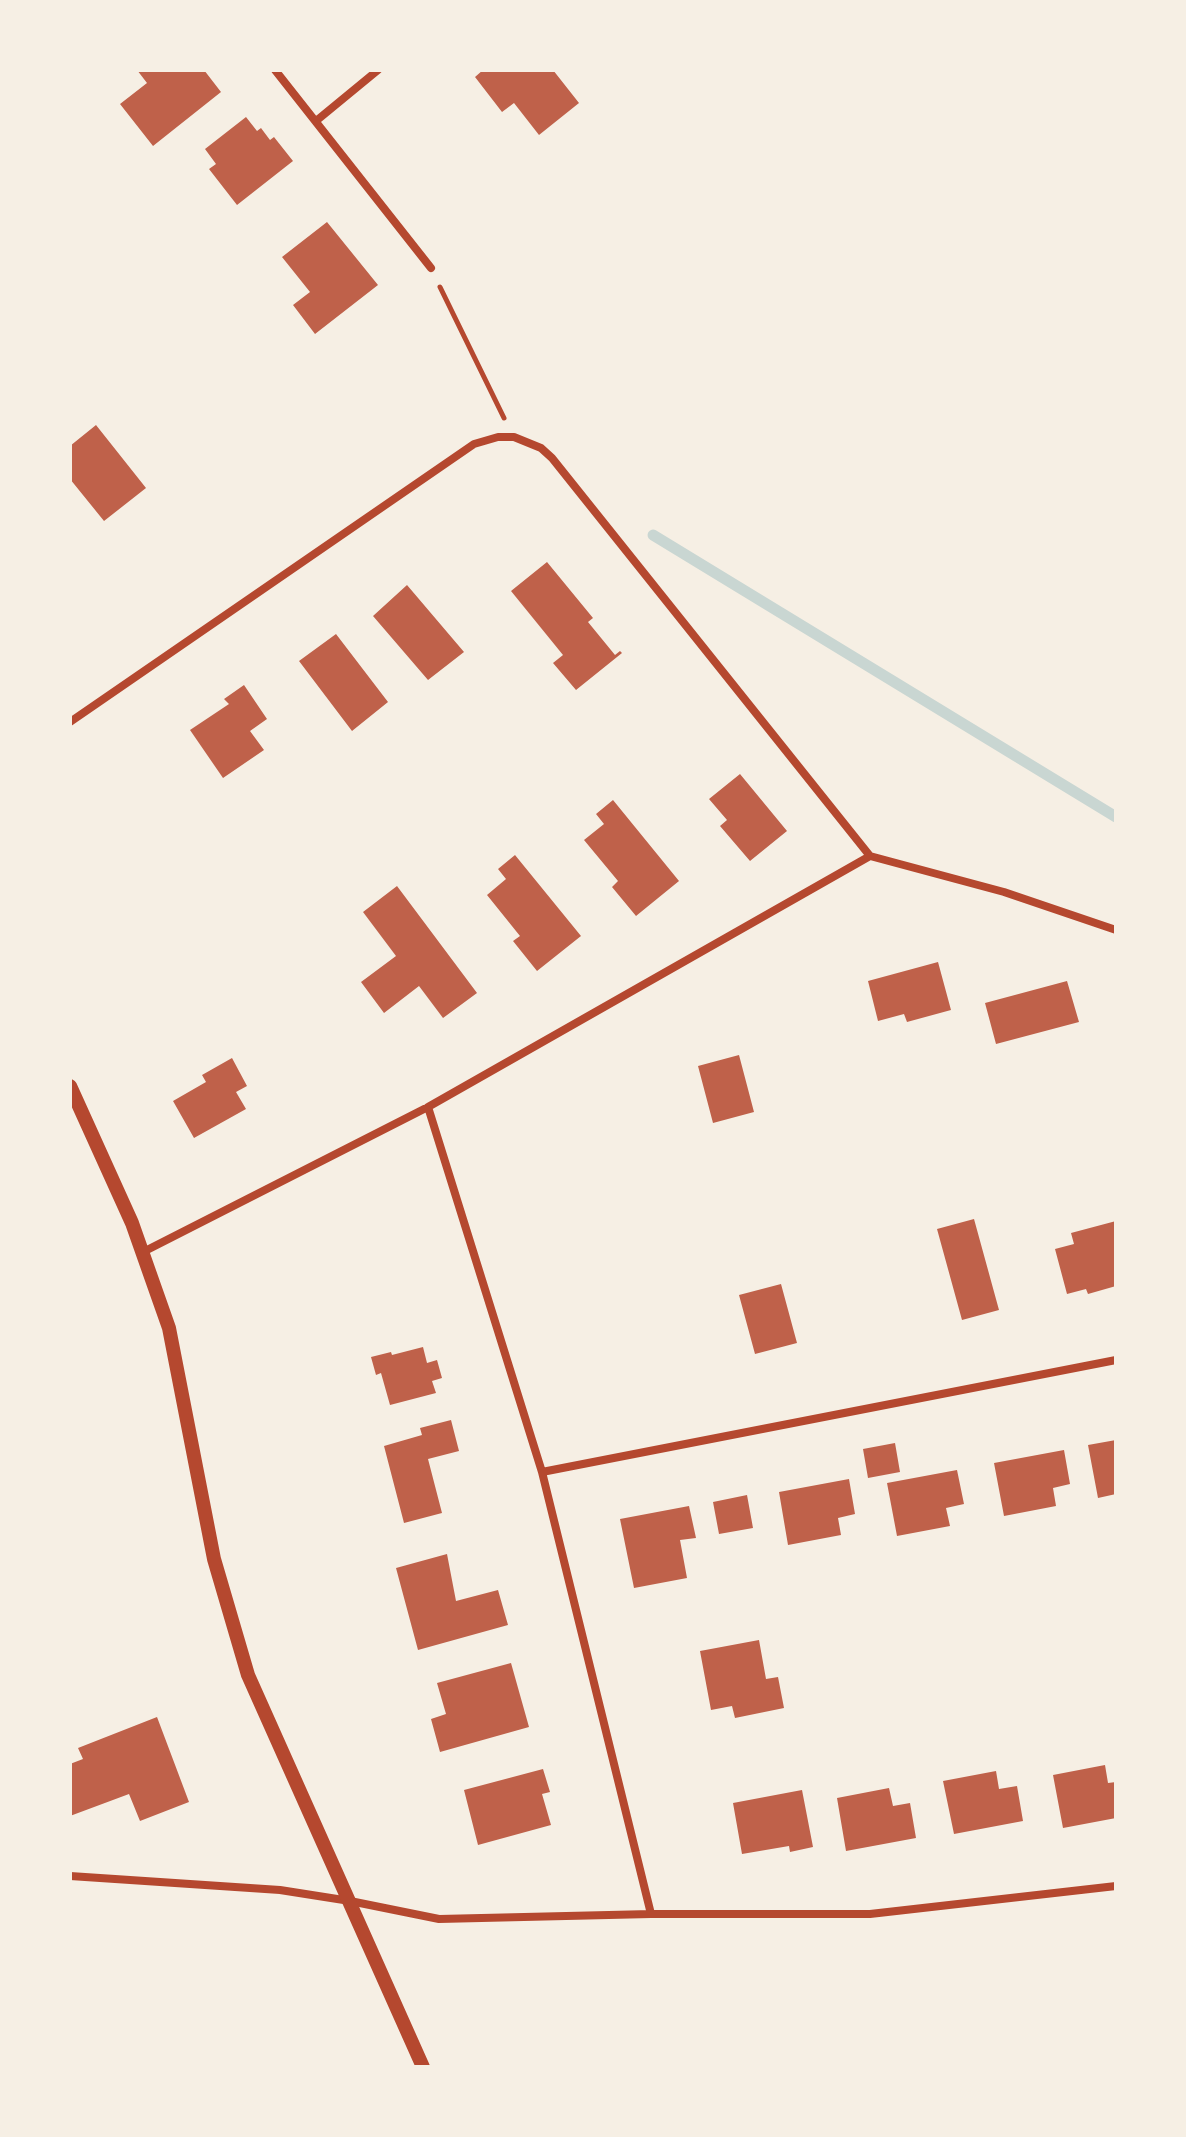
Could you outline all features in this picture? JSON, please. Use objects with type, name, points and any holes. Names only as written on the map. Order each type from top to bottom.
[{"type":"street","points":[[275,70],[431,268]]},
{"type":"street","points":[[316,121],[378,70]]},
{"type":"street","points":[[70,722],[474,444],[498,437],[514,437],[541,448],[552,458],[870,856],[1004,892],[1116,930]]},
{"type":"street","points":[[143,1252],[428,1107],[870,856]]},
{"type":"street","points":[[70,1086],[132,1223],[169,1328],[214,1559],[248,1675],[423,2067]]},
{"type":"street","points":[[428,1107],[542,1472],[651,1914]]},
{"type":"street","points":[[542,1472],[1116,1360]]},
{"type":"street","points":[[70,1876],[280,1890],[439,1919],[651,1914],[870,1914],[1116,1886]]},
{"type":"path","points":[[431,268],[514,437]]},
{"type":"building","points":[[137,70],[204,70],[221,92],[153,146],[120,104],[147,83]]},
{"type":"building","points":[[483,70],[553,70],[579,103],[539,135],[514,103],[502,112],[475,77]]},
{"type":"building","points":[[246,117],[257,131],[261,128],[270,140],[274,137],[293,161],[237,205],[209,169],[216,164],[205,149]]},
{"type":"building","points":[[327,222],[378,285],[315,334],[293,305],[310,292],[282,257]]},
{"type":"building","points":[[96,425],[146,488],[104,521],[70,479],[70,446]]},
{"type":"building","points":[[547,562],[593,618],[588,622],[615,655],[620,651],[622,653],[576,690],[553,663],[563,655],[511,591]]},
{"type":"building","points":[[407,585],[464,652],[428,680],[373,616]]},
{"type":"building","points":[[336,634],[388,702],[352,731],[299,661]]},
{"type":"building","points":[[244,685],[267,719],[250,731],[264,750],[223,778],[190,730],[229,704],[224,699]]},
{"type":"building","points":[[740,774],[787,831],[750,861],[720,826],[727,820],[709,799]]},
{"type":"building","points":[[613,800],[679,881],[636,916],[612,887],[618,881],[584,840],[604,824],[596,814]]},
{"type":"building","points":[[515,855],[581,936],[537,971],[513,941],[520,936],[487,895],[506,879],[498,869]]},
{"type":"building","points":[[397,886],[477,993],[443,1018],[419,986],[384,1013],[361,982],[396,956],[363,912]]},
{"type":"building","points":[[938,962],[951,1010],[907,1022],[904,1014],[878,1021],[868,981]]},
{"type":"building","points":[[1067,981],[1079,1022],[996,1044],[985,1003]]},
{"type":"building","points":[[739,1055],[754,1112],[713,1123],[698,1066]]},
{"type":"building","points":[[232,1058],[247,1086],[236,1092],[246,1109],[194,1138],[173,1101],[206,1082],[202,1075]]},
{"type":"building","points":[[974,1219],[999,1310],[962,1320],[937,1229]]},
{"type":"building","points":[[1116,1221],[1116,1286],[1088,1294],[1086,1289],[1067,1294],[1055,1249],[1074,1244],[1071,1233]]},
{"type":"building","points":[[781,1284],[797,1343],[755,1354],[739,1295]]},
{"type":"building","points":[[423,1347],[427,1363],[437,1360],[442,1378],[432,1381],[436,1393],[390,1405],[381,1373],[376,1375],[371,1357]]},
{"type":"building","points":[[451,1420],[459,1451],[428,1459],[442,1513],[404,1523],[384,1446],[422,1435],[420,1428]]},
{"type":"building","points":[[1116,1440],[1116,1494],[1098,1498],[1088,1445]]},
{"type":"building","points":[[895,1443],[900,1472],[868,1478],[863,1449]]},
{"type":"building","points":[[1064,1450],[1070,1484],[1053,1488],[1056,1506],[1004,1516],[994,1463]]},
{"type":"building","points":[[957,1470],[964,1504],[946,1508],[950,1526],[897,1536],[887,1483]]},
{"type":"building","points":[[849,1479],[855,1514],[838,1518],[841,1535],[788,1545],[779,1492]]},
{"type":"building","points":[[747,1495],[753,1528],[719,1534],[713,1502]]},
{"type":"building","points":[[689,1506],[696,1538],[680,1540],[687,1578],[634,1588],[620,1519]]},
{"type":"building","points":[[447,1554],[456,1601],[498,1590],[508,1625],[418,1650],[396,1568]]},
{"type":"building","points":[[759,1640],[766,1679],[778,1677],[784,1708],[735,1718],[732,1706],[711,1710],[700,1651]]},
{"type":"building","points":[[511,1663],[529,1727],[440,1752],[431,1719],[446,1714],[437,1683]]},
{"type":"building","points":[[157,1717],[189,1802],[140,1821],[129,1794],[70,1816],[70,1764],[83,1759],[78,1748]]},
{"type":"building","points":[[1105,1765],[1108,1783],[1116,1782],[1116,1818],[1063,1828],[1053,1775]]},
{"type":"building","points":[[543,1769],[550,1792],[542,1794],[551,1825],[478,1845],[464,1790]]},
{"type":"building","points":[[996,1771],[999,1789],[1017,1786],[1023,1821],[954,1834],[943,1781]]},
{"type":"building","points":[[889,1788],[893,1806],[910,1803],[916,1838],[846,1851],[837,1798]]},
{"type":"building","points":[[802,1790],[813,1847],[790,1852],[789,1846],[742,1854],[733,1803]]},
{"type":"waterway","points":[[653,535],[1116,817]]}]
